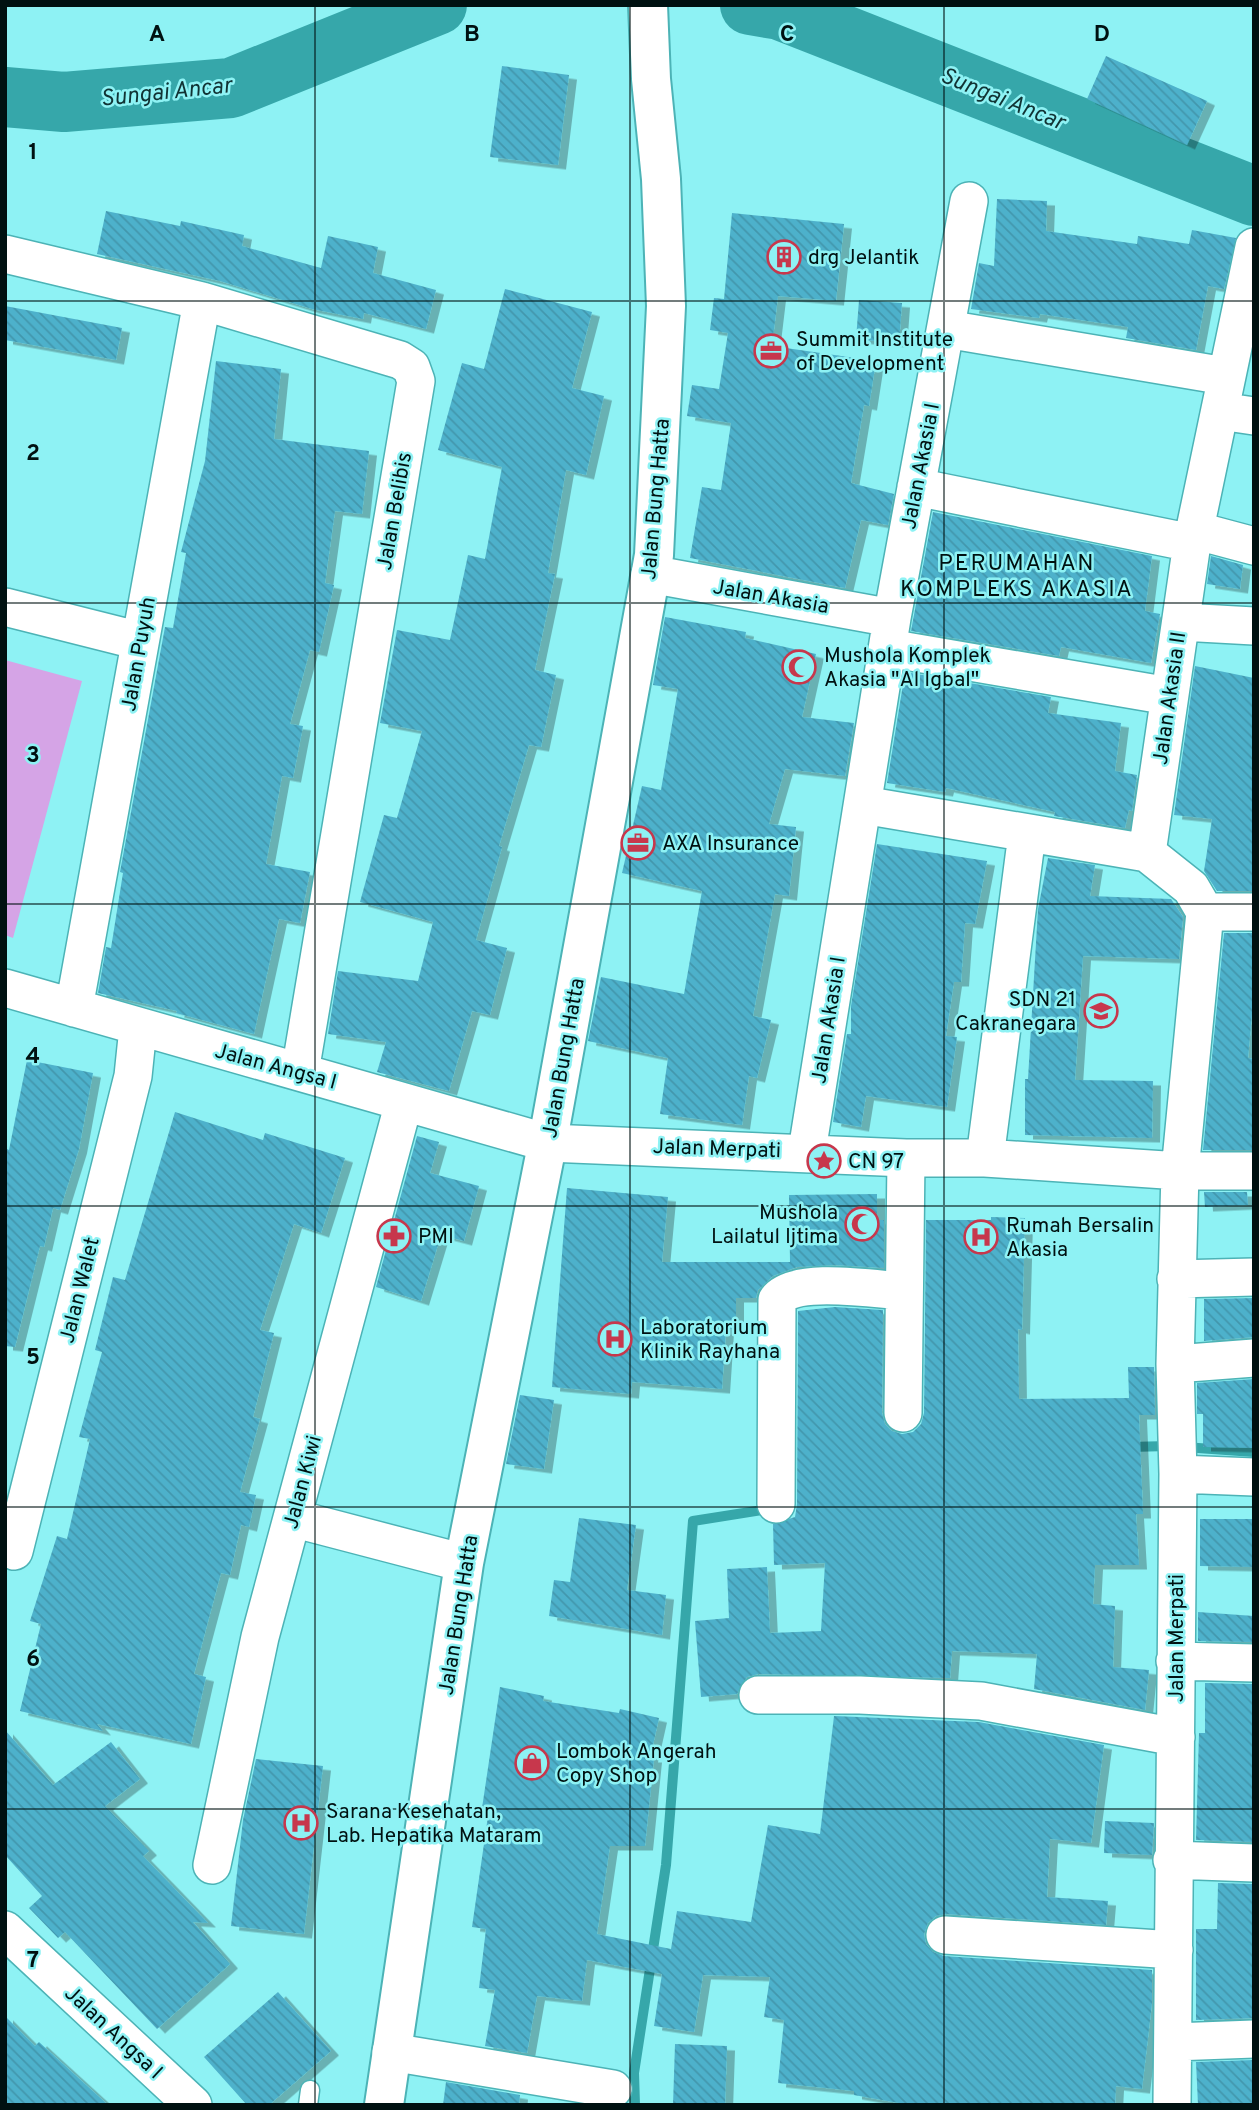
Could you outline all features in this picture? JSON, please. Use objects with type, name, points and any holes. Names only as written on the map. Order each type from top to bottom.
[{"type":"main road","name":"Jalan Bung Hatta","points":[[384,2105],[464,1563],[548,1143],[650,574],[659,488],[666,306],[662,179],[651,79],[648,5]]},
{"type":"street","name":"Jalan Akasia I","points":[[807,1152],[890,633],[969,201]]},
{"type":"street","name":"Jalan Akasia II","points":[[1147,853],[1193,536],[1233,401],[1254,247]]},
{"type":"street","name":"Jalan Belibis","points":[[5,254],[202,301],[400,360],[411,368],[416,381],[300,1072]]},
{"type":"street","name":"Jalan Puyuh","points":[[74,1007],[202,301]]},
{"type":"street","points":[[946,329],[1233,401]]},
{"type":"street","points":[[916,487],[1254,545]]},
{"type":"street","name":"Jalan Akasia","points":[[650,574],[890,633]]},
{"type":"street","points":[[5,607],[140,641]]},
{"type":"street","points":[[1181,622],[1254,626]]},
{"type":"street","points":[[890,633],[1168,696]]},
{"type":"street","points":[[863,805],[1147,853],[1191,888],[1205,912],[1254,912]]},
{"type":"street","points":[[985,1158],[1027,834]]},
{"type":"street","name":"Jalan Merpati","points":[[1172,2105],[1172,1860],[1176,1737],[1176,1279],[1180,1171],[1205,912]]},
{"type":"street","name":"Jalan Angsa I","points":[[5,988],[548,1143]]},
{"type":"street","name":"Jalan Walet","points":[[14,1551],[133,1076],[138,1028]]},
{"type":"street","name":"Jalan Kiwi","points":[[212,1865],[260,1637],[404,1102]]},
{"type":"street","name":"Jalan Merpati","points":[[548,1143],[906,1158],[985,1158],[1180,1171]]},
{"type":"street","points":[[903,1413],[902,1291],[906,1158]]},
{"type":"street","points":[[1180,1171],[1254,1171]]},
{"type":"street","points":[[1176,1279],[1254,1277]]},
{"type":"street","points":[[776,1504],[777,1300],[783,1292],[808,1286],[902,1291]]},
{"type":"street","points":[[1175,1364],[1254,1358]]},
{"type":"street","points":[[1176,1453],[1254,1477]]},
{"type":"street","points":[[292,1518],[464,1563]]},
{"type":"street","points":[[1175,1661],[1254,1663]]},
{"type":"street","points":[[758,1695],[860,1695],[981,1701],[1176,1737]]},
{"type":"street","points":[[1172,1860],[1254,1863]]},
{"type":"street","name":"Jalan Angsa I","points":[[5,1930],[192,2105]]},
{"type":"street","points":[[945,1935],[1174,1950]]},
{"type":"street","points":[[1173,2042],[1254,2039]]},
{"type":"street","points":[[391,2052],[613,2089]]},
{"type":"shaded area","points":[[5,660],[82,681],[13,938],[5,935]]},
{"type":"building","points":[[1106,56],[1207,101],[1187,145],[1087,99]]},
{"type":"building","points":[[502,66],[569,75],[558,165],[490,157]]},
{"type":"building","points":[[997,199],[1047,201],[1046,231],[1137,244],[1138,236],[1189,244],[1192,230],[1236,238],[1224,289],[1208,286],[1196,350],[1126,338],[1128,327],[1040,314],[1039,318],[971,309],[979,263],[994,266]]},
{"type":"building","points":[[106,211],[180,226],[181,221],[244,235],[242,246],[321,268],[328,236],[378,247],[373,273],[436,290],[426,329],[364,313],[363,319],[312,309],[220,281],[97,254]]},
{"type":"building","points":[[732,213],[844,224],[836,301],[778,296],[772,346],[876,361],[869,406],[864,405],[851,483],[894,494],[888,525],[861,520],[845,588],[690,558],[702,487],[721,490],[731,423],[687,416],[692,385],[719,389],[728,333],[710,330],[714,298],[724,299]]},
{"type":"building","points":[[505,289],[592,312],[572,388],[604,396],[586,475],[566,470],[548,573],[555,574],[535,670],[556,675],[541,747],[529,745],[499,846],[502,847],[476,940],[507,948],[490,1015],[472,1011],[449,1091],[377,1072],[386,1042],[328,1034],[338,971],[418,981],[433,922],[360,902],[384,815],[397,818],[422,731],[380,723],[397,630],[450,640],[468,555],[485,559],[502,467],[438,450],[462,363],[484,369]]},
{"type":"building","points":[[859,300],[902,303],[899,343],[856,339]]},
{"type":"building","points":[[5,306],[122,328],[116,360],[5,340]]},
{"type":"building","points":[[216,361],[281,369],[274,439],[369,451],[362,514],[335,511],[325,583],[334,585],[319,652],[310,650],[290,724],[303,726],[293,778],[282,776],[266,864],[310,872],[300,923],[279,919],[254,1034],[176,1013],[177,1011],[98,993],[106,947],[111,948],[123,873],[120,872],[165,627],[173,628],[186,553],[181,552],[205,461]]},
{"type":"building","points":[[933,512],[1152,556],[1145,611],[1160,614],[1151,663],[1061,647],[1059,656],[911,631]]},
{"type":"building","points":[[1211,556],[1243,565],[1240,589],[1207,584]]},
{"type":"building","points":[[665,617],[746,632],[745,638],[816,654],[802,717],[854,723],[845,776],[785,769],[769,824],[796,827],[789,896],[775,894],[753,1016],[771,1020],[757,1078],[749,1076],[742,1125],[660,1114],[668,1058],[588,1041],[601,977],[684,994],[702,891],[622,873],[642,786],[661,790],[678,689],[653,685]]},
{"type":"building","points":[[1195,666],[1254,678],[1254,891],[1217,891],[1204,871],[1212,819],[1174,815]]},
{"type":"building","points":[[905,672],[1051,697],[1048,713],[1121,723],[1115,771],[1137,775],[1132,811],[1129,810],[1125,828],[1054,816],[1055,812],[946,788],[945,792],[887,783]]},
{"type":"building","points":[[877,844],[987,861],[975,924],[965,923],[961,982],[954,982],[946,1036],[957,1037],[947,1107],[866,1096],[861,1127],[833,1122],[847,1034],[851,1034],[851,1006]]},
{"type":"building","points":[[1048,858],[1095,865],[1090,896],[1171,899],[1183,917],[1179,959],[1083,956],[1075,1080],[1153,1081],[1152,1138],[1025,1135],[1025,1079],[1028,1079],[1038,909]]},
{"type":"building","points":[[1224,933],[1254,933],[1254,992],[1248,1058],[1254,1059],[1254,1150],[1203,1150]]},
{"type":"building","points":[[27,1060],[93,1073],[79,1149],[60,1210],[53,1208],[44,1247],[40,1246],[15,1347],[5,1346],[5,1148],[9,1150]]},
{"type":"building","points":[[175,1112],[263,1140],[265,1133],[345,1158],[321,1233],[294,1224],[260,1330],[274,1333],[253,1417],[260,1419],[240,1492],[256,1495],[249,1527],[241,1525],[230,1575],[221,1573],[194,1674],[206,1677],[191,1744],[97,1724],[103,1731],[20,1711],[41,1624],[30,1621],[57,1536],[67,1539],[90,1439],[79,1437],[102,1352],[95,1350],[113,1277],[125,1280]]},
{"type":"building","points":[[417,1136],[439,1142],[430,1173],[479,1186],[464,1241],[441,1235],[421,1301],[376,1287]]},
{"type":"building","points":[[567,1188],[668,1197],[662,1262],[790,1262],[789,1195],[877,1194],[877,1220],[884,1220],[884,1268],[835,1265],[797,1267],[773,1276],[758,1290],[756,1298],[736,1298],[736,1329],[726,1329],[722,1389],[632,1382],[631,1394],[552,1387]]},
{"type":"building","points":[[1204,1192],[1247,1192],[1248,1205],[1205,1207]]},
{"type":"building","points":[[991,1217],[1025,1218],[1022,1330],[1018,1329],[1019,1399],[1129,1398],[1128,1367],[1154,1367],[1155,1415],[1139,1415],[1143,1514],[1136,1514],[1139,1565],[1095,1565],[1093,1604],[1115,1606],[1113,1667],[1149,1670],[1145,1710],[1034,1689],[1037,1654],[952,1651],[950,1678],[758,1674],[747,1677],[737,1694],[701,1697],[695,1621],[729,1618],[727,1569],[767,1567],[770,1633],[821,1631],[825,1563],[774,1565],[773,1524],[795,1517],[797,1504],[798,1311],[835,1307],[883,1310],[882,1413],[885,1424],[892,1431],[902,1434],[913,1432],[921,1424],[924,1413],[926,1220],[991,1220]]},
{"type":"building","points":[[1254,1298],[1254,1337],[1204,1341],[1204,1299]]},
{"type":"building","points":[[1254,1379],[1254,1448],[1203,1447],[1203,1414],[1197,1414],[1197,1383]]},
{"type":"building","points":[[520,1395],[554,1400],[544,1469],[506,1464]]},
{"type":"building","points":[[579,1518],[636,1525],[627,1590],[666,1595],[662,1635],[549,1616],[554,1580],[570,1582]]},
{"type":"building","points":[[1200,1519],[1254,1519],[1254,1567],[1200,1566]]},
{"type":"building","points":[[1198,1612],[1254,1616],[1254,1642],[1198,1641]]},
{"type":"building","points":[[1205,1683],[1254,1684],[1254,1842],[1196,1840],[1199,1733],[1205,1733]]},
{"type":"building","points":[[500,1687],[544,1696],[543,1701],[619,1713],[620,1709],[659,1718],[650,1758],[654,1758],[645,1846],[610,1846],[597,1934],[671,1949],[677,1911],[751,1922],[768,1825],[820,1834],[834,1716],[979,1722],[1104,1745],[1091,1843],[1050,1839],[1047,1897],[1108,1901],[1106,1925],[946,1914],[936,1916],[928,1923],[924,1934],[926,1944],[933,1952],[944,1956],[1152,1970],[1152,2003],[1142,2089],[1116,2086],[1115,2105],[910,2105],[854,2095],[854,2091],[778,2083],[784,2020],[764,2017],[770,1977],[703,1975],[694,2032],[654,2026],[662,1974],[587,1960],[582,2001],[537,1996],[527,2053],[485,2046],[495,1990],[479,1988],[486,1929],[472,1927],[488,1816],[481,1815]]},
{"type":"building","points":[[5,1730],[53,1785],[111,1742],[140,1779],[105,1806],[149,1851],[143,1856],[208,1923],[193,1922],[230,1964],[157,2029],[65,1932],[58,1938],[29,1908],[42,1896],[5,1855]]},
{"type":"building","points":[[256,1759],[323,1766],[304,1934],[231,1926],[243,1820]]},
{"type":"building","points":[[1105,1821],[1154,1823],[1152,1855],[1104,1853]]},
{"type":"building","points":[[1218,1883],[1254,1884],[1254,2018],[1196,2020],[1196,1929],[1217,1929]]},
{"type":"building","points":[[278,1992],[331,2051],[269,2105],[247,2105],[204,2057]]},
{"type":"building","points":[[5,2016],[35,2046],[39,2042],[108,2105],[5,2105]]},
{"type":"building","points":[[675,2044],[727,2046],[725,2105],[673,2105]]},
{"type":"building","points":[[1254,2060],[1254,2105],[1198,2105],[1196,2062]]},
{"type":"building","points":[[446,2082],[520,2095],[519,2105],[443,2105]]},
{"type":"waterway","name":"Sungai Ancar","points":[[5,97],[64,102],[231,88],[437,5]]},
{"type":"waterway","name":"Sungai Ancar","points":[[750,5],[780,10],[1254,196]]},
{"type":"waterway","points":[[1129,1447],[1169,1446]]},
{"type":"waterway","points":[[1184,1447],[1254,1452]]},
{"type":"waterway","points":[[635,2105],[634,2073],[666,1865],[693,1521],[769,1509]]},
{"type":"place","name":"drg Jelantik","points":[[784,257]]},
{"type":"place","name":"Summit Institute of Development","points":[[771,351]]},
{"type":"place","name":"Mushola Komplek Akasia \"Al Igbal\"","points":[[799,667]]},
{"type":"place","name":"AXA Insurance","points":[[638,843]]},
{"type":"place","name":"SDN 21 Cakranegara","points":[[1101,1011]]},
{"type":"place","name":"CN 97","points":[[824,1161]]},
{"type":"place","name":"Mushola Lailatul Ijtima","points":[[862,1224]]},
{"type":"place","name":"PMI","points":[[394,1236]]},
{"type":"place","name":"Rumah Bersalin Akasia","points":[[981,1237]]},
{"type":"place","name":"Laboratorium Klinik Rayhana","points":[[615,1339]]},
{"type":"place","name":"Lombok Angerah Copy Shop","points":[[532,1763]]},
{"type":"place","name":"Sarana Kesehatan, Lab. Hepatika Mataram","points":[[301,1823]]},
{"type":"district","name":"PERUMAHAN KOMPLEKS AKASIA","points":[[1017,575]]}]
